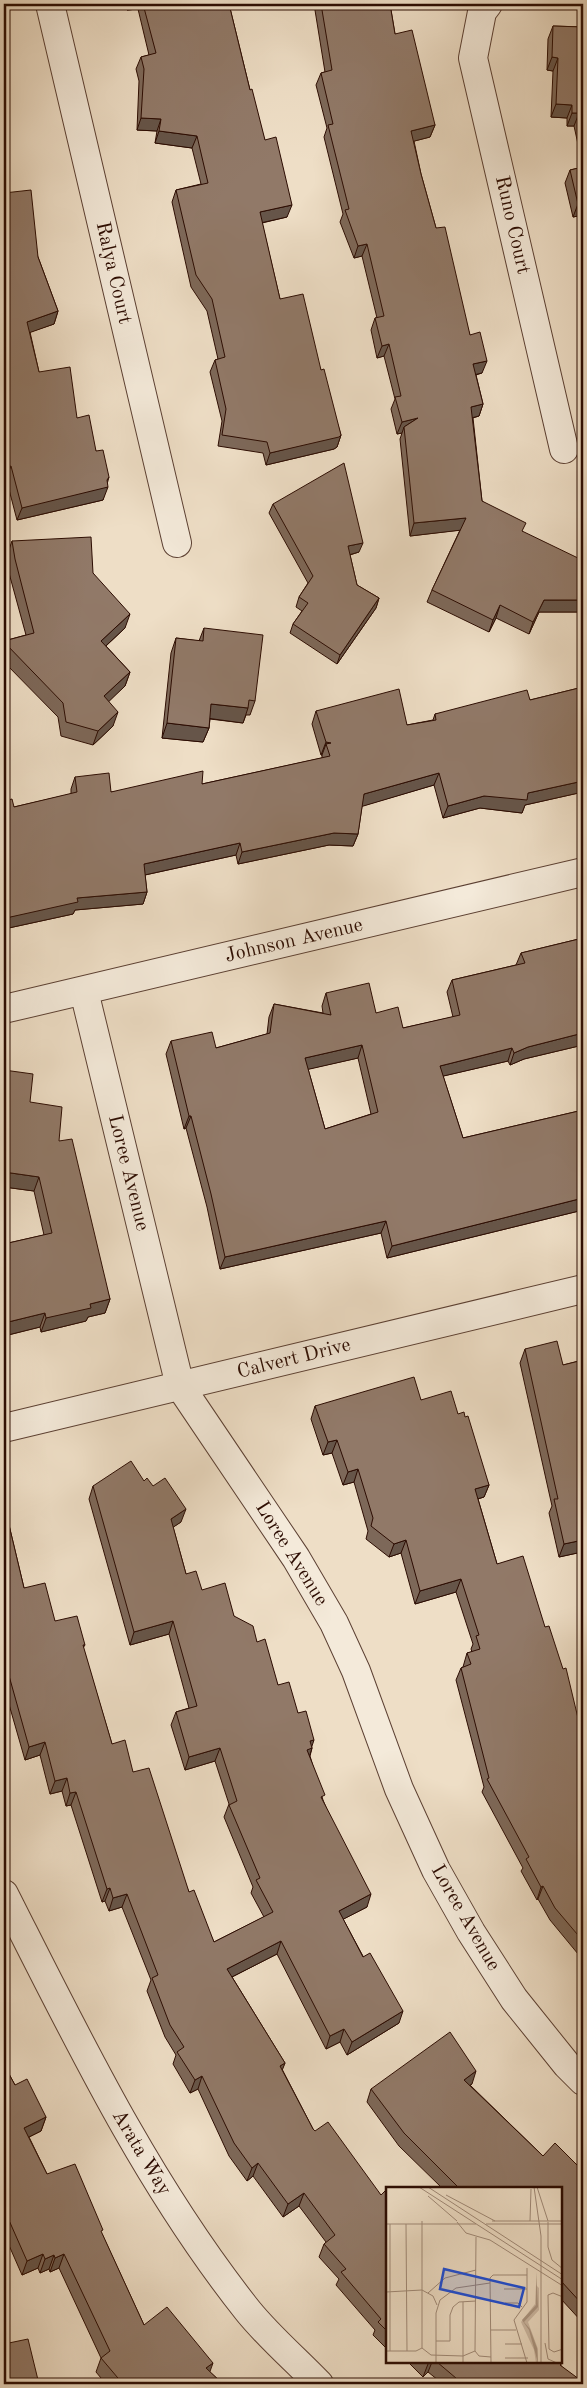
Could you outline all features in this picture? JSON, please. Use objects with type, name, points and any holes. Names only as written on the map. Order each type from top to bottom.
[{"type":"street","name":"Ralya Court","points":[[50,4],[177,543]]},
{"type":"street","name":"Runo Court","points":[[488,4],[482,12],[473,58],[564,449]]},
{"type":"street","name":"Johnson Avenue","points":[[4,1009],[583,872]]},
{"type":"street","name":"Loree Avenue","points":[[84,991],[180,1386],[296,1558],[334,1624],[356,1671],[400,1788],[436,1870],[470,1932],[514,1999],[567,2065],[583,2081]]},
{"type":"street","name":"Calvert Drive","points":[[4,1428],[583,1289]]},
{"type":"street","name":"Arata Way","points":[[4,1894],[111,2104],[172,2205],[249,2312],[319,2384]]},
{"type":"building","points":[[143,4],[229,4],[250,90],[252,89],[265,140],[276,137],[292,205],[260,212],[280,299],[303,294],[321,370],[324,369],[341,435],[339,437],[270,453],[267,442],[222,435],[226,409],[215,360],[225,357],[212,299],[196,275],[176,190],[208,183],[197,136],[159,131],[161,119],[141,118],[144,69],[141,57],[156,53]]},
{"type":"building","points":[[321,4],[390,4],[395,34],[412,30],[435,125],[411,131],[436,228],[445,227],[470,335],[480,332],[487,361],[473,364],[483,404],[471,407],[482,501],[526,523],[522,531],[580,559],[583,550],[583,600],[544,600],[533,622],[500,605],[493,620],[432,590],[466,518],[414,523],[404,427],[418,418],[402,422],[395,397],[401,396],[389,344],[382,346],[375,318],[384,316],[367,244],[358,246],[345,210],[349,209],[328,125],[333,124],[321,73],[332,70]]},
{"type":"building","points":[[553,26],[583,27],[583,133],[579,113],[572,113],[572,105],[556,104],[558,58],[552,57]]},
{"type":"building","points":[[4,92],[8,116],[4,117]]},
{"type":"building","points":[[583,167],[583,203],[578,204],[570,170]]},
{"type":"building","points":[[31,190],[38,257],[58,311],[27,322],[39,372],[70,367],[77,418],[89,415],[96,451],[103,450],[109,477],[107,480],[108,487],[22,508],[11,466],[4,468],[4,433],[7,433],[4,417],[4,193]]},
{"type":"building","points":[[344,463],[363,543],[348,546],[357,585],[379,598],[340,655],[293,624],[308,603],[299,597],[313,576],[273,504]]},
{"type":"building","points":[[91,537],[93,573],[130,614],[101,641],[130,672],[104,696],[118,712],[98,731],[66,722],[63,703],[4,642],[34,633],[12,541]]},
{"type":"building","points":[[204,628],[263,635],[255,701],[249,700],[248,708],[211,704],[209,728],[167,723],[176,638],[203,641]]},
{"type":"building","points":[[583,687],[583,781],[528,793],[527,800],[484,796],[448,806],[439,773],[364,794],[358,834],[334,833],[242,852],[240,843],[144,864],[147,892],[77,898],[78,902],[6,918],[4,909],[4,801],[12,799],[14,807],[77,792],[75,777],[109,773],[111,792],[203,771],[202,784],[330,756],[326,744],[331,743],[326,742],[316,711],[399,689],[407,725],[436,720],[435,714],[527,690],[530,700]]},
{"type":"building","points":[[583,938],[583,1033],[528,1047],[514,1053],[512,1048],[440,1066],[463,1138],[583,1110],[583,1198],[392,1246],[386,1221],[225,1257],[211,1194],[191,1116],[189,1116],[171,1041],[212,1032],[216,1048],[270,1033],[274,1004],[331,1015],[326,993],[369,983],[376,1013],[398,1007],[403,1028],[460,1015],[452,980],[525,963],[521,953]],"holes":[[[362,1045],[378,1112],[325,1129],[305,1058]]]},
{"type":"building","points":[[4,1070],[33,1074],[30,1102],[62,1107],[59,1141],[72,1139],[110,1299],[90,1304],[91,1308],[46,1318],[45,1313],[4,1323],[4,1244],[52,1233],[39,1177],[4,1172]]},
{"type":"building","points":[[557,1341],[563,1365],[583,1360],[583,1540],[564,1544],[554,1499],[558,1499],[525,1349]]},
{"type":"building","points":[[414,1377],[421,1400],[451,1391],[458,1414],[464,1412],[465,1417],[468,1416],[489,1485],[475,1489],[497,1564],[523,1556],[545,1627],[549,1626],[563,1669],[566,1668],[583,1739],[583,1941],[555,1908],[543,1886],[541,1887],[526,1859],[529,1857],[487,1779],[489,1778],[461,1668],[471,1664],[467,1653],[480,1649],[476,1636],[479,1635],[461,1579],[420,1591],[406,1540],[394,1544],[371,1526],[373,1518],[358,1469],[348,1472],[337,1440],[328,1442],[315,1406]]},
{"type":"building","points":[[131,1461],[144,1481],[147,1478],[153,1486],[165,1478],[186,1509],[171,1519],[186,1574],[196,1571],[202,1590],[225,1583],[234,1616],[253,1626],[257,1642],[265,1639],[278,1685],[289,1682],[298,1713],[306,1711],[314,1740],[310,1741],[312,1748],[307,1750],[325,1795],[321,1797],[371,1894],[339,1911],[363,1957],[370,1953],[403,2011],[352,2042],[344,2029],[330,2036],[281,1941],[227,1969],[285,2063],[280,2066],[313,2129],[315,2131],[328,2122],[381,2195],[385,2191],[386,2192],[386,2330],[378,2322],[381,2319],[341,2272],[346,2269],[324,2244],[335,2235],[304,2193],[288,2204],[258,2163],[252,2168],[234,2143],[202,2076],[195,2080],[177,2052],[184,2047],[170,2025],[152,1978],[158,1975],[127,1894],[113,1898],[110,1888],[107,1889],[76,1792],[70,1793],[67,1778],[55,1781],[45,1742],[29,1747],[6,1665],[4,1665],[4,1504],[24,1588],[45,1583],[55,1621],[77,1616],[85,1645],[83,1645],[112,1744],[125,1740],[133,1772],[149,1768],[189,1892],[194,1890],[214,1942],[273,1912],[256,1880],[260,1878],[229,1805],[237,1801],[220,1748],[189,1757],[176,1712],[197,1706],[173,1621],[134,1632],[93,1486]]},
{"type":"building","points":[[450,2032],[476,2071],[464,2080],[543,2156],[555,2143],[577,2165],[579,2162],[583,2166],[583,2305],[562,2282],[562,2187],[458,2187],[404,2133],[371,2089]]},
{"type":"building","points":[[4,2065],[15,2085],[27,2079],[46,2117],[24,2128],[47,2174],[75,2164],[103,2230],[101,2231],[144,2325],[167,2307],[213,2363],[206,2368],[223,2384],[123,2384],[101,2358],[110,2351],[64,2254],[55,2258],[54,2255],[45,2259],[43,2254],[27,2261],[4,2209]]},
{"type":"building","points":[[28,2339],[39,2384],[4,2384],[4,2344]]},
{"type":"building","points":[[438,2363],[562,2363],[560,2365],[583,2382],[583,2384],[463,2384]]}]
